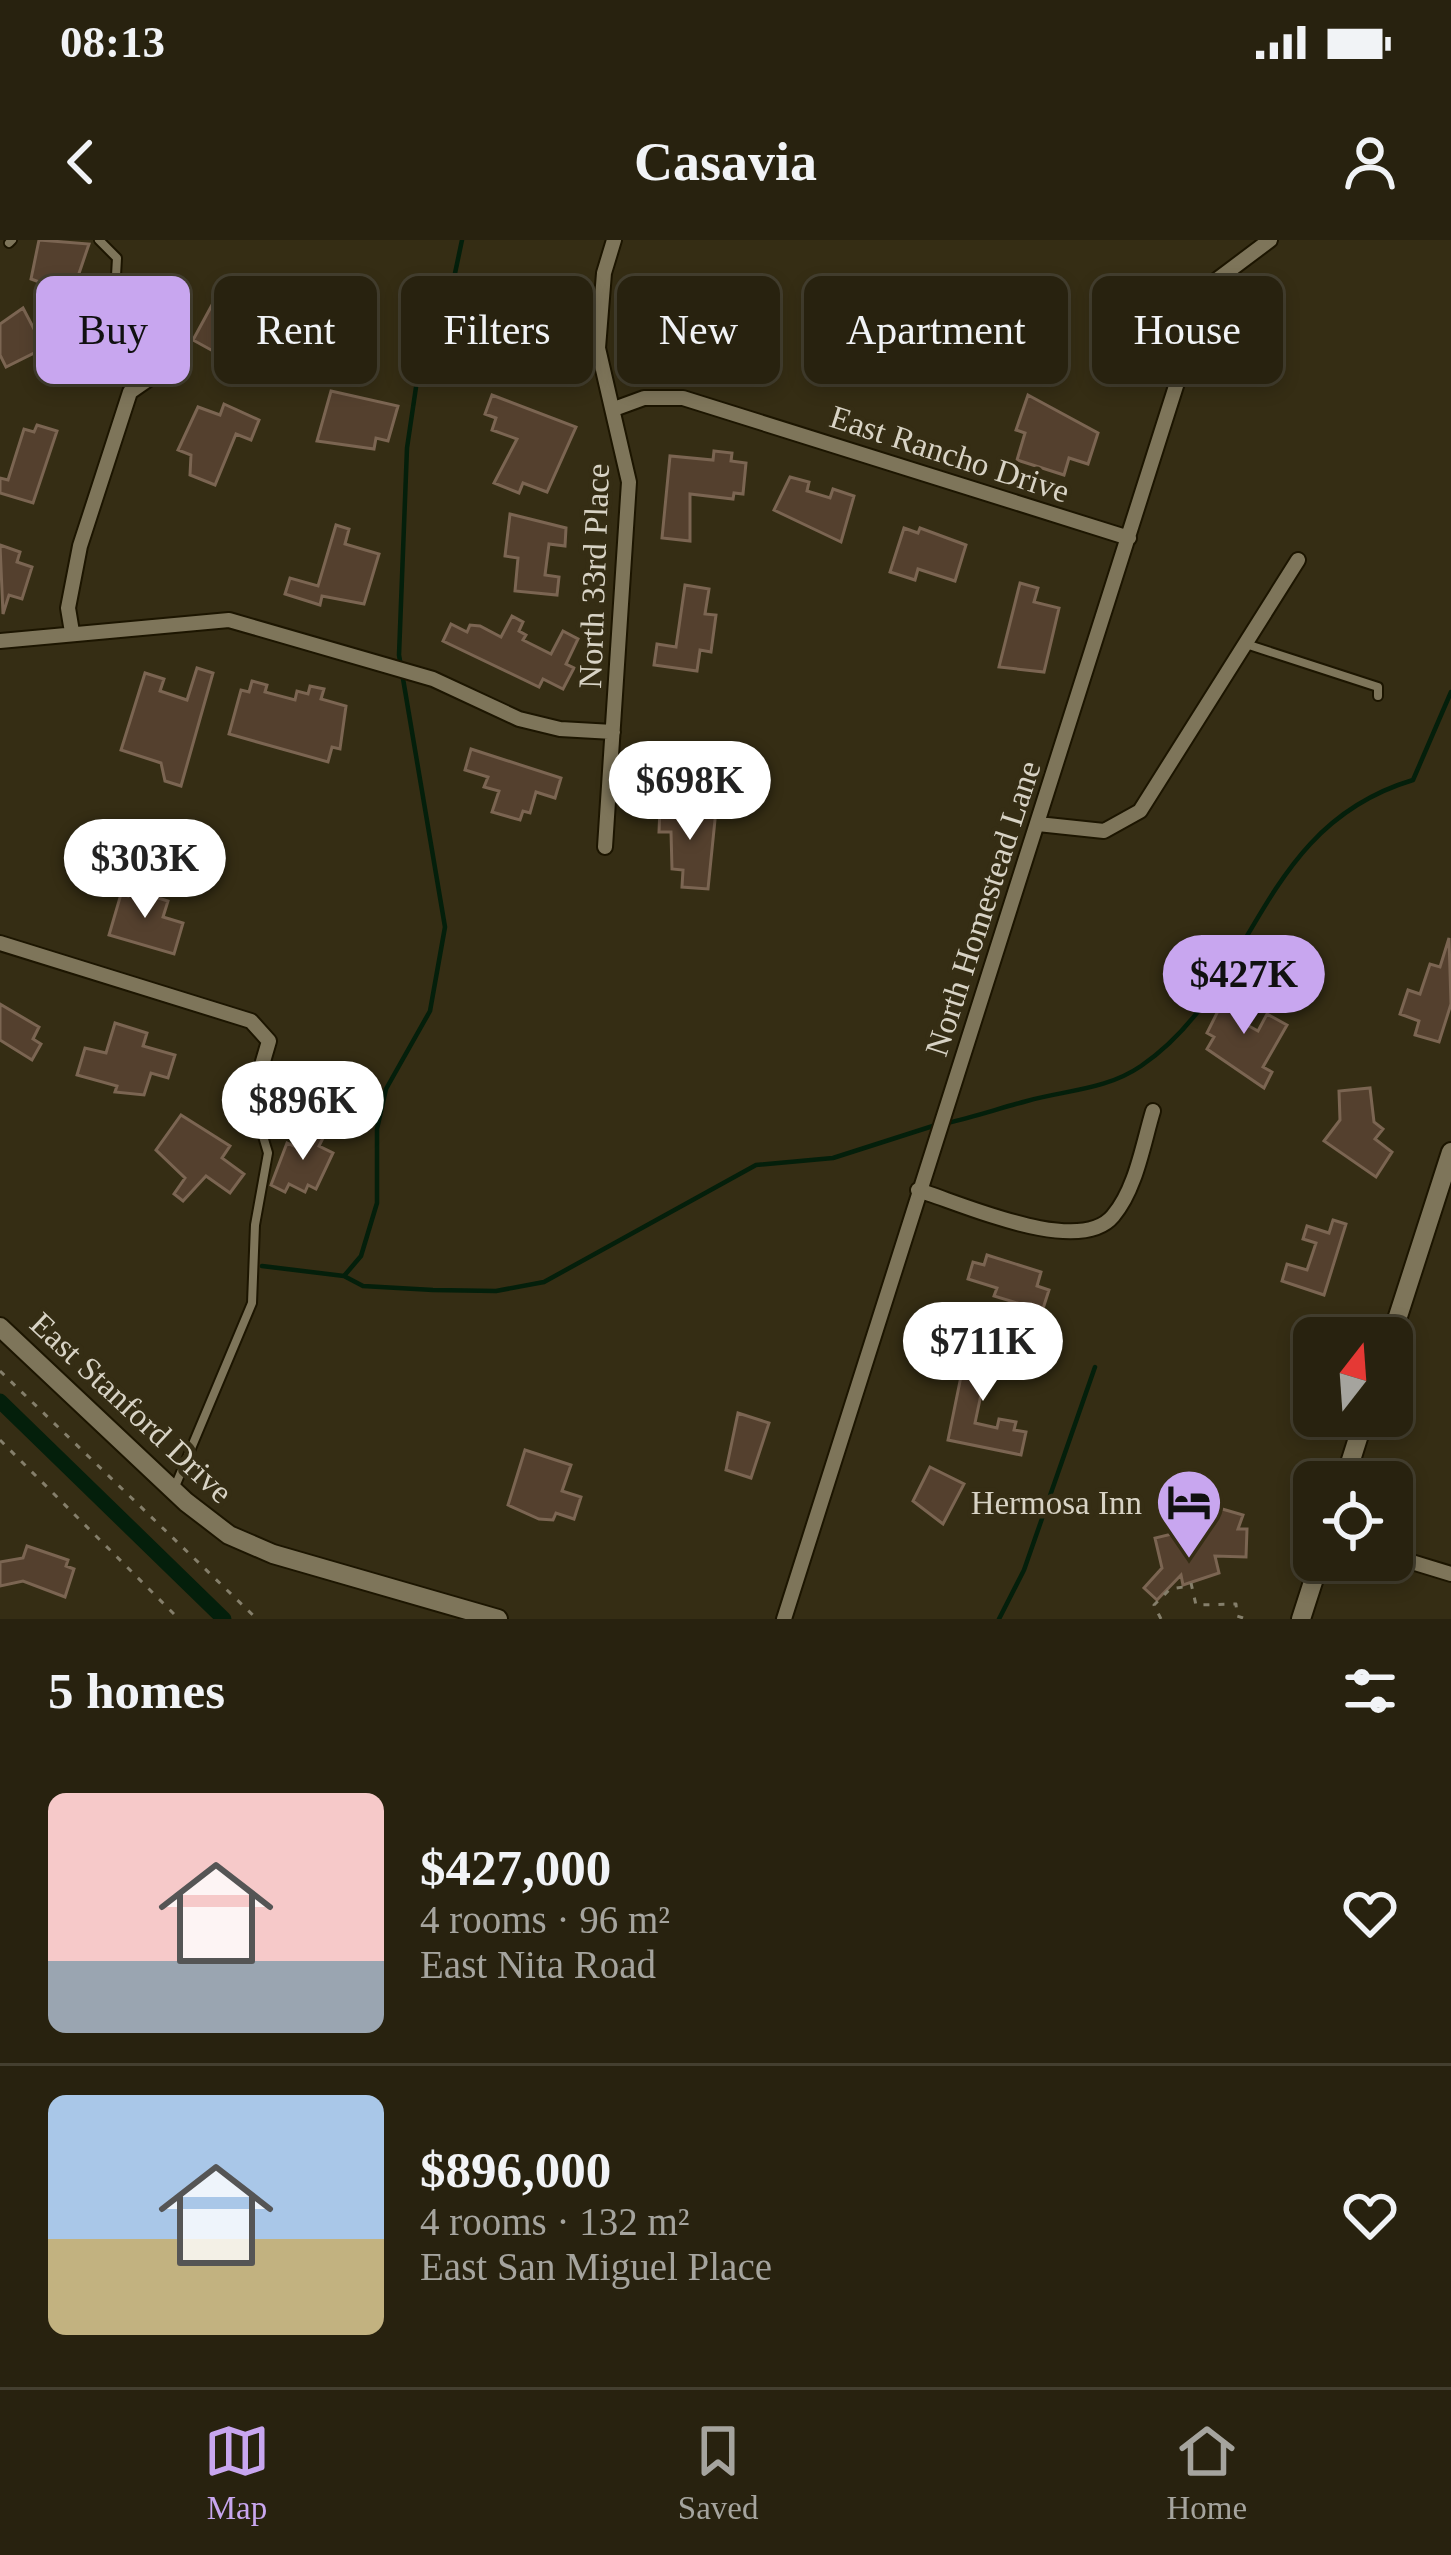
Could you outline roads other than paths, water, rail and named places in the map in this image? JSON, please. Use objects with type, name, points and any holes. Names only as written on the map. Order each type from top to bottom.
[{"type":"street","name":"North 33rd Place","points":[[604,847],[628,482],[598,348],[604,273],[614,240]]},
{"type":"street","name":"North Homestead Lane","points":[[784,1619],[1202,301],[1210,285],[1270,240]]},
{"type":"street","points":[[72,632],[71,580],[86,525],[130,392],[142,384]]},
{"type":"street","name":"East Rancho Drive","points":[[614,409],[644,398],[683,398],[1129,538]]},
{"type":"street","points":[[1038,824],[1104,831],[1140,811],[1249,645],[1298,560]]},
{"type":"street","points":[[0,641],[229,620],[402,670],[519,719],[560,729],[613,732]]},
{"type":"street","points":[[0,943],[251,1021],[269,1041],[252,1099]]},
{"type":"street","points":[[918,1190],[1058,1233],[1085,1234],[1116,1213],[1153,1111]]},
{"type":"street","points":[[1398,1317],[1451,1152]]},
{"type":"street","name":"East Stanford Drive","points":[[0,1327],[174,1490],[229,1534],[273,1554],[498,1619]]},
{"type":"street","points":[[1413,1562],[1451,1574]]},
{"type":"street","points":[[1301,1619],[1313,1581]]},
{"type":"lane","points":[[99,240],[117,258],[116,276]]},
{"type":"lane","points":[[1249,645],[1378,687],[1378,696]]},
{"type":"lane","points":[[174,1490],[252,1303],[255,1225],[268,1153],[252,1099]]},
{"type":"waterway","points":[[344,1276],[361,1256],[377,1203],[377,1129],[386,1089],[430,1011],[445,927],[399,655],[407,448],[419,367],[446,316],[462,240]]},
{"type":"waterway","points":[[947,1123],[1100,1085],[1141,1066],[1180,1033],[1211,994],[1289,870],[1321,833],[1361,803],[1413,780],[1451,692]]},
{"type":"waterway","points":[[262,1266],[344,1276],[363,1286],[433,1290],[496,1291],[544,1282],[756,1165],[833,1158],[936,1125]]},
{"type":"waterway","points":[[999,1619],[1024,1570],[1095,1367]]},
{"type":"waterway","points":[[0,1401],[224,1619]]},
{"type":"place","name":"Hermosa Inn","points":[[1189,1561]]}]
